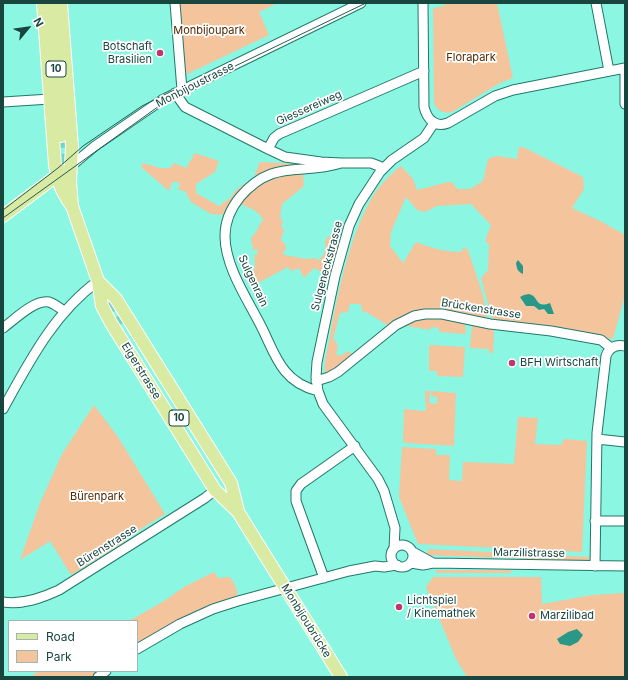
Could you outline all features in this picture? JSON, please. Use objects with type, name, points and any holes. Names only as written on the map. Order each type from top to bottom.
[{"type":"main road","name":"Eigerstrasse","points":[[43,3],[50,99],[61,137],[72,152],[70,166],[72,206],[98,281],[102,306],[119,321],[231,483],[238,512]]},
{"type":"main road","name":"Eigerstrasse","points":[[52,3],[61,137]]},
{"type":"main road","name":"Eigerstrasse","points":[[61,3],[61,137],[55,165],[62,192],[72,206]]},
{"type":"main road","name":"Monbijoustrasse","points":[[3,216],[70,166]]},
{"type":"main road","name":"Eigerstrasse","points":[[98,281],[116,298],[119,321],[215,490],[238,512],[271,565]]},
{"type":"main road","name":"Monbijoubrücke","points":[[271,565],[341,677]]},
{"type":"street","points":[[175,3],[179,91],[185,107],[268,149]]},
{"type":"street","name":"Monbijoustrasse","points":[[70,166],[95,146],[162,100],[361,3]]},
{"type":"street","points":[[423,3],[425,109],[428,117],[434,123],[441,125],[448,123],[495,96],[513,90],[625,68],[625,104]]},
{"type":"street","points":[[596,3],[609,71]]},
{"type":"street","name":"Giessereiweg","points":[[268,149],[272,140],[279,134],[424,71]]},
{"type":"street","points":[[3,108],[7,102],[50,99]]},
{"type":"street","name":"Sulgeneckstrasse","points":[[393,551],[395,528],[384,491],[378,479],[355,446],[327,410],[318,391],[316,366],[333,282],[345,236],[359,204],[384,168],[398,155],[424,138],[434,123]]},
{"type":"street","name":"Sulgenrain","points":[[268,149],[285,157],[309,161],[371,163],[384,168]]},
{"type":"street","name":"Sulgenrain","points":[[318,391],[309,389],[290,376],[278,361],[230,264],[225,240],[227,220],[240,198],[262,178],[286,170],[319,168],[341,163]]},
{"type":"street","points":[[3,409],[35,352],[65,312],[81,294],[98,281]]},
{"type":"street","points":[[3,328],[32,306],[41,302],[51,303],[65,312]]},
{"type":"street","name":"Brückenstrasse","points":[[316,381],[329,377],[338,372],[396,325],[414,316],[425,314],[442,314],[490,324],[551,331],[601,340],[611,348]]},
{"type":"street","points":[[595,566],[599,407],[606,356],[611,348],[616,346],[625,346]]},
{"type":"street","points":[[597,439],[625,442]]},
{"type":"street","points":[[324,578],[296,501],[296,491],[301,484],[355,446]]},
{"type":"street","name":"Bürenstrasse","points":[[3,602],[34,600],[52,593],[205,498],[215,490]]},
{"type":"street","points":[[595,521],[625,521]]},
{"type":"street","name":"Sulgeneckstrasse","points":[[395,528],[410,549]]},
{"type":"street","points":[[138,648],[180,624],[213,609],[349,571],[375,566],[405,566],[411,562],[413,557],[410,549],[400,545],[375,566]]},
{"type":"street","name":"Marzilistrasse","points":[[410,549],[433,563]]},
{"type":"street","points":[[393,551],[393,562],[397,565]]},
{"type":"street","name":"Marzilistrasse","points":[[411,562],[423,565],[433,563],[625,566]]},
{"type":"green space","name":"Monbijoupark","points":[[177,3],[278,3],[259,12],[269,35],[185,75]]},
{"type":"green space","name":"Florapark","points":[[449,3],[497,3],[513,78],[500,83],[452,112],[446,113],[439,110],[434,103],[433,8]]},
{"type":"green space","points":[[519,147],[523,147],[583,177],[584,189],[572,208],[625,235],[625,295],[613,339],[494,322],[481,278],[488,270],[489,244],[485,241],[491,225],[471,204],[437,206],[425,212],[417,210],[406,197],[391,232],[390,246],[403,263],[416,242],[433,248],[449,251],[461,252],[464,247],[468,250],[483,295],[487,318],[450,313],[387,325],[362,311],[361,304],[350,304],[348,312],[340,313],[333,339],[338,346],[336,354],[340,356],[348,351],[354,356],[340,369],[325,374],[325,362],[332,324],[349,252],[369,203],[383,183],[401,166],[413,179],[417,190],[449,182],[452,182],[457,189],[470,189],[483,181],[488,159],[496,156],[517,159]],"holes":[[[534,296],[541,304],[548,304],[548,314],[544,309],[540,310],[534,306],[526,306],[522,301]]]},
{"type":"green space","points":[[195,153],[219,161],[215,172],[196,184],[196,193],[219,206],[230,198],[236,190],[254,177],[260,162],[299,164],[303,173],[304,186],[282,204],[280,217],[283,222],[281,226],[284,229],[281,240],[285,244],[286,249],[283,253],[284,255],[307,259],[314,258],[319,260],[325,251],[325,240],[332,234],[336,234],[339,243],[328,280],[320,271],[314,268],[304,278],[299,268],[291,271],[288,267],[256,284],[254,276],[254,256],[258,252],[257,249],[253,250],[251,238],[263,219],[260,215],[249,208],[232,203],[225,210],[223,215],[211,214],[191,202],[185,191],[179,190],[178,188],[180,184],[178,182],[172,182],[169,191],[141,167],[143,163],[160,168],[170,168],[174,163],[186,168]]},
{"type":"green space","points":[[434,316],[465,322],[466,334],[439,332],[439,328],[431,327],[430,330],[407,326],[408,322]]},
{"type":"green space","points":[[472,324],[493,328],[493,353],[489,353],[489,349],[470,348]]},
{"type":"green space","points":[[429,345],[465,347],[463,377],[437,376],[437,371],[429,371]]},
{"type":"green space","points":[[425,391],[430,391],[429,403],[437,404],[437,397],[431,396],[431,391],[456,393],[454,446],[406,443],[403,441],[404,409],[426,410]]},
{"type":"green space","name":"Bürenpark","points":[[94,405],[118,437],[165,514],[125,539],[126,541],[71,575],[50,541],[20,560],[40,503],[62,454]]},
{"type":"green space","points":[[518,417],[538,418],[535,444],[561,445],[564,439],[587,441],[582,552],[418,544],[399,497],[402,447],[436,449],[436,455],[450,455],[449,480],[462,481],[463,462],[514,464]]},
{"type":"green space","points":[[428,549],[590,557],[588,561],[427,555]]},
{"type":"green space","points":[[436,570],[511,570],[511,573],[436,573]]},
{"type":"green space","points":[[214,572],[218,578],[230,577],[236,587],[238,600],[138,648],[138,620],[131,620],[164,601],[184,587]]},
{"type":"green space","name":"Marzilibad","points":[[433,577],[541,577],[542,604],[592,595],[625,593],[625,677],[467,677],[456,659],[426,587]]},
{"type":"green space","points":[[38,672],[104,672],[96,677],[30,677]]},
{"type":"water","points":[[518,260],[523,266],[523,274],[517,268],[516,263]]},
{"type":"water","points":[[529,294],[532,295],[539,303],[550,303],[554,314],[548,314],[544,309],[539,310],[534,306],[526,306],[520,297]]},
{"type":"water","points":[[577,629],[583,635],[578,642],[570,646],[560,644],[557,639],[568,632]]},
{"type":"tunnel","points":[[61,136],[64,181]]},
{"type":"tunnel","points":[[100,285],[121,324]]},
{"type":"tram line","points":[[3,218],[173,96],[366,3]]},
{"type":"tram line","points":[[3,210],[58,168],[83,146],[142,106],[174,90]]},
{"type":"place","name":"Botschaft Brasilien","points":[[160,53]]},
{"type":"place","name":"BFH Wirtschaft","points":[[512,363]]},
{"type":"place","name":"Lichtspiel / Kinemathek","points":[[399,607]]},
{"type":"place","name":"Marzilibad","points":[[532,616]]}]
